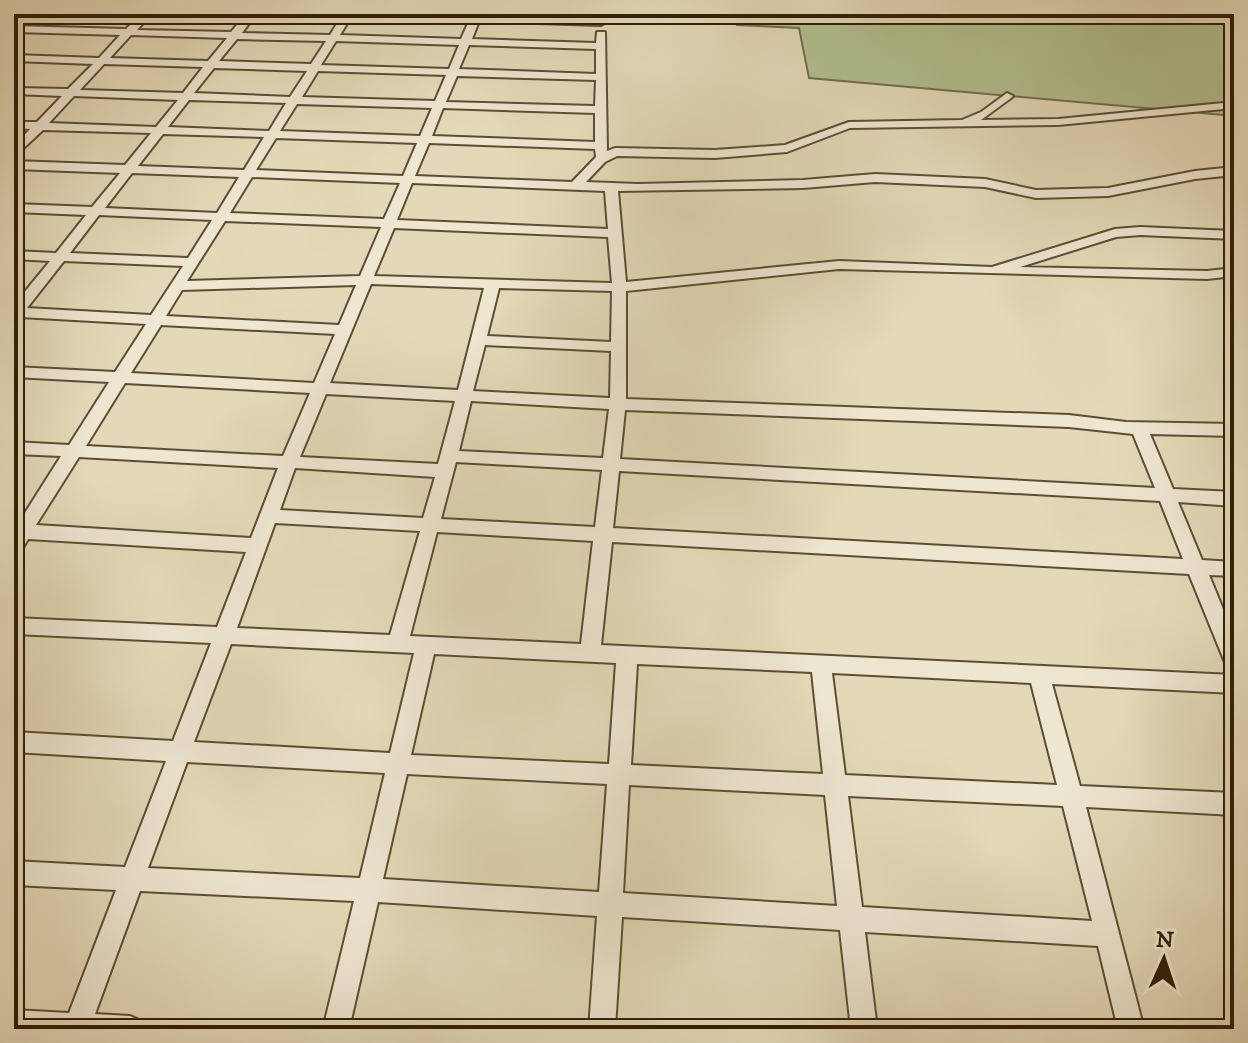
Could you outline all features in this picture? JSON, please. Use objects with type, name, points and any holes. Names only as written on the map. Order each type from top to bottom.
[{"type":"street","points":[[17,32],[39,14]]},
{"type":"street","points":[[14,153],[146,14]]},
{"type":"street","points":[[15,313],[251,14]]},
{"type":"street","points":[[335,14],[602,18],[601,152],[576,185]]},
{"type":"street","points":[[17,536],[158,320],[348,14]]},
{"type":"street","points":[[77,1028],[289,462],[476,16]]},
{"type":"street","points":[[17,32],[601,46]]},
{"type":"street","points":[[14,58],[601,77]]},
{"type":"street","points":[[14,91],[601,110]]},
{"type":"street","points":[[961,124],[985,114],[1007,96]]},
{"type":"street","points":[[14,125],[425,140],[601,152],[715,154],[787,148],[849,125],[1058,122],[1234,105]]},
{"type":"street","points":[[14,165],[611,187],[788,185],[875,178],[985,183],[1036,194],[1108,192],[1195,175],[1234,171]]},
{"type":"street","points":[[590,652],[618,404],[619,287],[611,187]]},
{"type":"street","points":[[14,208],[614,233]]},
{"type":"street","points":[[993,271],[1115,233],[1140,231],[1234,235]]},
{"type":"street","points":[[14,255],[193,262]]},
{"type":"street","points":[[178,286],[366,280],[619,287],[814,265],[1207,275],[1234,272]]},
{"type":"street","points":[[398,643],[493,282]]},
{"type":"street","points":[[15,313],[346,330]]},
{"type":"street","points":[[478,340],[618,347]]},
{"type":"street","points":[[14,372],[868,416],[1069,421],[1139,428],[1234,430]]},
{"type":"street","points":[[1139,428],[1234,660]]},
{"type":"street","points":[[14,448],[289,462],[611,465],[1234,499]]},
{"type":"street","points":[[270,516],[1234,569]]},
{"type":"street","points":[[17,536],[259,546]]},
{"type":"street","points":[[14,626],[1234,684]]},
{"type":"street","points":[[336,1029],[426,645]]},
{"type":"street","points":[[602,1029],[627,654]]},
{"type":"street","points":[[821,663],[864,1029]]},
{"type":"street","points":[[1039,673],[1131,1029]]},
{"type":"street","points":[[14,742],[398,764],[1234,804]]},
{"type":"street","points":[[14,873],[369,890],[1108,934]]},
{"type":"street","points":[[14,1023],[130,1029]]},
{"type":"green space","points":[[737,14],[1234,14],[1234,116],[809,78],[799,28],[737,25]]}]
